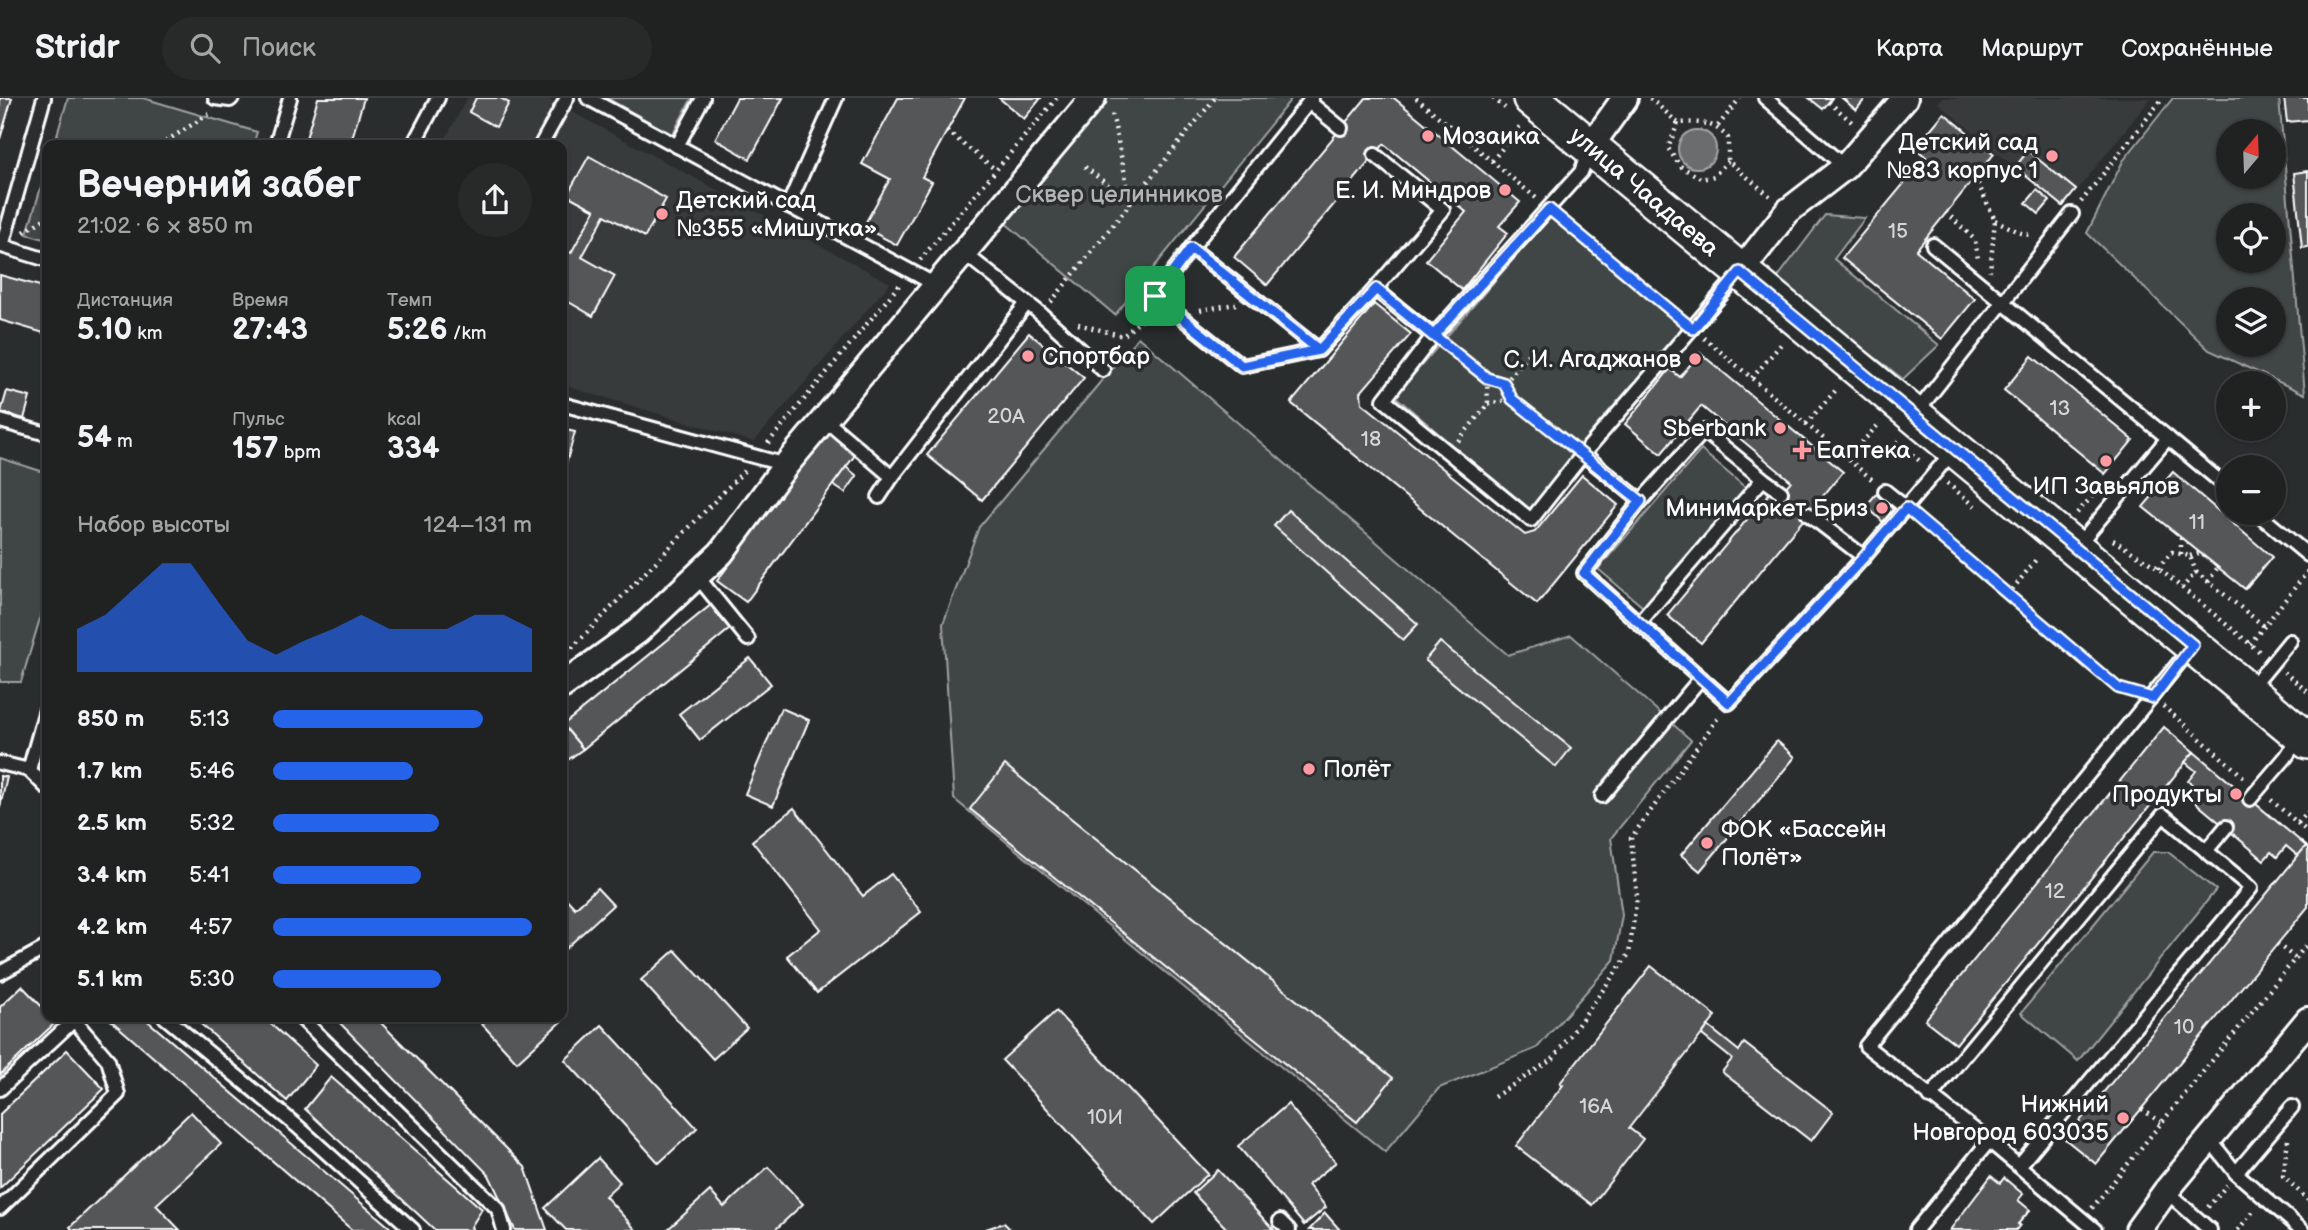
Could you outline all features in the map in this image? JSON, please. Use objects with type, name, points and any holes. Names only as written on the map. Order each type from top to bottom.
[{"type":"street","points":[[1590,147],[1625,98]]},
{"type":"street","points":[[1740,272],[1788,211],[1845,167],[1905,98]]},
{"type":"street","name":"улица Чаадаева","points":[[1534,101],[2304,738]]},
{"type":"street","points":[[567,682],[638,631],[721,553],[786,465],[936,285],[1102,105]]},
{"type":"street","points":[[2138,1230],[2166,1191],[2308,1020]]},
{"type":"lane","points":[[42,259],[1,247],[44,98]]},
{"type":"lane","points":[[215,98],[231,99]]},
{"type":"lane","points":[[277,140],[290,98]]},
{"type":"lane","points":[[415,140],[438,98]]},
{"type":"lane","points":[[544,140],[566,98]]},
{"type":"lane","points":[[588,98],[936,285]]},
{"type":"lane","points":[[677,146],[703,98]]},
{"type":"lane","points":[[788,206],[836,98]]},
{"type":"lane","points":[[1765,98],[1845,167]]},
{"type":"lane","points":[[1341,128],[1310,100],[1155,296],[1242,366],[1319,350],[1376,289],[1443,210],[1375,155]]},
{"type":"lane","points":[[1590,147],[1581,172],[1433,336],[1384,400],[1531,520],[1583,454],[1740,272]]},
{"type":"lane","points":[[1914,416],[2072,214]]},
{"type":"lane","points":[[1933,245],[2216,478]]},
{"type":"lane","points":[[1191,248],[1319,350]]},
{"type":"lane","points":[[964,253],[1041,314],[1103,370]]},
{"type":"lane","points":[[1376,289],[1433,336]]},
{"type":"lane","points":[[879,497],[1027,303]]},
{"type":"lane","points":[[567,405],[786,465]]},
{"type":"lane","points":[[824,419],[892,477]]},
{"type":"lane","points":[[0,421],[42,433]]},
{"type":"lane","points":[[1782,492],[1704,430],[1641,501],[1584,573],[1729,703],[1864,557],[1954,449]]},
{"type":"lane","points":[[2075,549],[2168,438]]},
{"type":"lane","points":[[1583,454],[1641,501]]},
{"type":"lane","points":[[1639,623],[1763,479]]},
{"type":"lane","points":[[1885,491],[1906,508]]},
{"type":"lane","points":[[1808,514],[1864,557]]},
{"type":"lane","points":[[2272,525],[2308,555]]},
{"type":"lane","points":[[697,576],[748,639]]},
{"type":"lane","points":[[2248,691],[2290,641]]},
{"type":"lane","points":[[2095,1230],[1989,1141],[1866,1046],[2153,698],[2193,645]]},
{"type":"lane","points":[[1602,796],[1701,678]]},
{"type":"lane","points":[[29,769],[42,724]]},
{"type":"lane","points":[[2254,794],[2304,738]]},
{"type":"lane","points":[[0,763],[29,769],[42,783]]},
{"type":"lane","points":[[1930,1097],[2163,815],[2251,888],[2019,1166]]},
{"type":"lane","points":[[2206,851],[2226,827]]},
{"type":"lane","points":[[0,973],[42,950]]},
{"type":"lane","points":[[0,1089],[70,1022]]},
{"type":"lane","points":[[0,1208],[118,1094],[108,1060],[77,1022]]},
{"type":"lane","points":[[171,1022],[297,1126],[413,1230]]},
{"type":"lane","points":[[305,1022],[498,1209],[504,1230]]},
{"type":"lane","points":[[2236,1173],[2292,1108]]},
{"type":"lane","points":[[2210,1140],[2236,1173],[2302,1230]]},
{"type":"lane","points":[[1916,1230],[1989,1141]]},
{"type":"lane","points":[[2166,1191],[2210,1230]]},
{"type":"path","points":[[910,271],[1057,98]]},
{"type":"path","points":[[1041,314],[1215,98]]},
{"type":"path","points":[[1650,98],[1678,123],[1700,122],[1718,126],[1728,138],[1728,161],[1714,176],[1702,179],[1680,166],[1668,148],[1678,123]]},
{"type":"path","points":[[1718,126],[1740,98]]},
{"type":"path","points":[[2072,214],[2163,98]]},
{"type":"path","points":[[167,140],[231,99]]},
{"type":"path","points":[[1419,99],[1885,491]]},
{"type":"path","points":[[1492,161],[1534,101]]},
{"type":"path","points":[[1829,102],[1860,130]]},
{"type":"path","points":[[1102,105],[1131,203]]},
{"type":"path","points":[[947,131],[996,170]]},
{"type":"path","points":[[1728,161],[1788,211]]},
{"type":"path","points":[[1086,167],[1131,203]]},
{"type":"path","points":[[1975,177],[1995,220],[1986,287]]},
{"type":"path","points":[[1946,212],[1975,240],[1986,287]]},
{"type":"path","points":[[1995,220],[2021,233],[2050,240]]},
{"type":"path","points":[[1123,336],[1140,321]]},
{"type":"path","points":[[1433,336],[1487,378],[1504,383],[1512,399],[1583,454]]},
{"type":"path","points":[[1752,378],[1782,343]]},
{"type":"path","points":[[1504,383],[1533,348]]},
{"type":"path","points":[[1487,378],[1488,404]]},
{"type":"path","points":[[1806,424],[1836,390]]},
{"type":"path","points":[[1448,453],[1488,404],[1512,399]]},
{"type":"path","points":[[1847,458],[1878,425]]},
{"type":"path","points":[[2077,514],[2107,480]]},
{"type":"path","points":[[1906,508],[2118,688],[2153,698],[2254,794],[2308,832]]},
{"type":"path","points":[[2180,554],[2181,538]]},
{"type":"path","points":[[2158,568],[2172,552],[2190,556],[2200,553]]},
{"type":"path","points":[[2190,556],[2196,572],[2264,626]]},
{"type":"path","points":[[2008,595],[2038,557]]},
{"type":"path","points":[[2208,582],[2218,567]]},
{"type":"path","points":[[2250,644],[2308,571]]},
{"type":"path","points":[[2182,588],[2196,572]]},
{"type":"path","points":[[1494,1097],[1553,1059],[1629,954],[1637,896],[1631,838],[1729,703]]},
{"type":"path","points":[[2298,823],[2308,812]]},
{"type":"path","points":[[2082,1220],[2308,943]]},
{"type":"path","points":[[2277,944],[2295,958]]},
{"type":"path","points":[[2292,1108],[2283,1176],[2308,1200]]},
{"type":"path","points":[[2142,1109],[2161,1123]]},
{"type":"path","points":[[2198,1219],[2236,1173]]},
{"type":"shaded area","name":"Детский сад №355 «Мишутка»","points":[[467,98],[546,98],[890,283],[754,442],[567,386],[567,140],[445,140]]},
{"type":"shaded area","name":"Детский сад №83 корпус 1","points":[[1942,98],[2151,98],[2063,208],[1938,103]]},
{"type":"shaded area","points":[[1697,130],[1710,136],[1716,149],[1710,162],[1697,168],[1684,162],[1678,149],[1684,136]]},
{"type":"green space","points":[[68,98],[143,98],[257,132],[255,140],[55,140]]},
{"type":"green space","points":[[607,98],[692,98],[672,135]]},
{"type":"green space","name":"Сквер целинников","points":[[1104,98],[1292,98],[1115,315],[1003,221]]},
{"type":"green space","points":[[2173,98],[2279,98],[2281,119],[2216,119],[2216,189],[2286,189],[2286,178],[2305,394],[2286,385],[2286,371],[2255,371],[2224,357],[2286,357],[2286,287],[2216,287],[2216,353],[2209,350],[2087,233],[2123,161]]},
{"type":"green space","points":[[42,184],[42,238],[27,234]]},
{"type":"green space","points":[[1825,215],[1865,218],[1834,259],[1939,345],[1903,379],[1775,281]]},
{"type":"green space","points":[[1550,217],[1685,327],[1530,512],[1395,396]]},
{"type":"green space","name":"Полёт","points":[[1138,337],[1508,655],[1571,635],[1691,740],[1611,838],[1622,915],[1614,960],[1537,1048],[1439,1088],[1385,1152],[954,799],[943,624],[979,527]]},
{"type":"green space","points":[[1701,450],[1746,488],[1643,607],[1598,569]]},
{"type":"green space","points":[[0,458],[42,471],[42,612],[21,682],[0,682]]},
{"type":"green space","points":[[2153,852],[2168,852],[2216,890],[2078,1061],[2021,1013]]},
{"type":"building","points":[[0,98],[12,98],[0,139]]},
{"type":"building","points":[[318,98],[364,98],[351,140],[305,140]]},
{"type":"building","points":[[476,98],[500,98],[509,103],[496,127],[469,112]]},
{"type":"building","points":[[737,98],[783,98],[750,159],[715,139]]},
{"type":"building","points":[[898,98],[965,98],[922,177],[932,182],[897,245],[863,227],[890,179],[862,164]]},
{"type":"building","points":[[999,98],[1041,98],[1024,119]]},
{"type":"building","points":[[1366,98],[1394,98],[1520,202],[1499,226],[1508,233],[1462,290],[1426,260],[1466,212],[1384,144],[1267,285],[1234,257]]},
{"type":"building","points":[[1809,98],[1832,98],[1823,109]]},
{"type":"building","points":[[1842,98],[1866,98],[1856,110]]},
{"type":"building","points":[[2284,98],[2308,98],[2308,120],[2287,122]]},
{"type":"building","points":[[1944,113],[1994,154],[1916,250],[1975,299],[1942,339],[1842,258],[1926,157],[1915,148]]},
{"type":"building","points":[[2028,151],[2076,190],[2063,206],[2015,167]]},
{"type":"building","points":[[589,156],[666,199],[645,237],[605,215],[582,257],[615,276],[593,316],[567,301],[567,251],[571,253],[595,210],[567,195]]},
{"type":"building","points":[[2308,171],[2308,247],[2302,248],[2294,173]]},
{"type":"building","points":[[2037,190],[2050,201],[2039,214],[2026,203]]},
{"type":"building","points":[[0,275],[42,287],[42,333],[0,320]]},
{"type":"building","points":[[1374,304],[1411,334],[1361,392],[1362,403],[1525,535],[1535,532],[1582,475],[1618,505],[1537,604],[1291,403]]},
{"type":"building","points":[[1029,333],[1084,378],[982,500],[927,455]]},
{"type":"building","points":[[1700,353],[1843,472],[1701,643],[1667,615],[1770,492],[1777,498],[1791,481],[1701,406],[1661,454],[1625,424],[1670,369],[1680,377]]},
{"type":"building","points":[[2032,356],[2133,440],[2105,474],[2004,390]]},
{"type":"building","points":[[7,391],[30,397],[24,419],[1,412]]},
{"type":"building","points":[[567,430],[575,432],[567,460]]},
{"type":"building","points":[[829,430],[858,451],[746,602],[717,581]]},
{"type":"building","points":[[846,467],[857,476],[845,493],[833,485]]},
{"type":"building","points":[[2173,472],[2216,509],[2216,525],[2235,525],[2272,557],[2245,589],[2143,507]]},
{"type":"building","points":[[1876,494],[1893,509],[1883,522],[1866,506]]},
{"type":"building","points":[[1288,510],[1418,624],[1403,640],[1274,526]]},
{"type":"building","points":[[712,604],[731,628],[583,749],[567,730],[567,722]]},
{"type":"building","points":[[1440,642],[1571,748],[1556,767],[1425,660]]},
{"type":"building","points":[[750,658],[771,684],[700,740],[679,714]]},
{"type":"building","points":[[781,708],[809,720],[773,806],[745,794]]},
{"type":"building","points":[[2164,727],[2194,752],[1956,1044],[1925,1020]]},
{"type":"building","points":[[567,730],[583,749],[567,760]]},
{"type":"building","points":[[1777,741],[1795,757],[1700,871],[1681,855]]},
{"type":"building","points":[[2194,752],[2306,846],[2298,856],[2286,846],[2277,857],[2271,852],[2264,860],[2188,796],[2195,787],[2188,781],[2196,771],[2185,762]]},
{"type":"building","points":[[1005,765],[1393,1078],[1357,1122],[970,809]]},
{"type":"building","points":[[0,776],[7,777],[0,807]]},
{"type":"building","points":[[794,808],[863,896],[891,874],[921,912],[817,993],[787,956],[821,929],[752,841]]},
{"type":"building","points":[[2306,846],[2308,907],[2096,1164],[2065,1139]]},
{"type":"building","points":[[597,888],[613,905],[567,947],[567,899],[575,908]]},
{"type":"building","points":[[675,950],[747,1028],[713,1059],[641,980]]},
{"type":"building","points":[[1651,966],[1716,1016],[1629,1128],[1643,1139],[1592,1205],[1516,1146],[1563,1085],[1560,1083]]},
{"type":"building","points":[[22,986],[42,1007],[42,1022],[56,1022],[0,1075],[0,1007]]},
{"type":"building","points":[[1056,1011],[1208,1174],[1154,1224],[1002,1060]]},
{"type":"building","points":[[113,1022],[149,1022],[393,1230],[352,1230]]},
{"type":"building","points":[[199,1022],[269,1022],[316,1065],[287,1101]]},
{"type":"building","points":[[339,1022],[380,1022],[525,1167],[547,1230],[515,1230],[489,1175]]},
{"type":"building","points":[[485,1022],[560,1022],[517,1062],[482,1024]]},
{"type":"building","points":[[602,1025],[697,1128],[659,1163],[565,1060]]},
{"type":"building","points":[[1708,1026],[1739,1051],[1744,1043],[1833,1112],[1811,1141],[1722,1072],[1732,1059],[1702,1035]]},
{"type":"building","points":[[67,1050],[104,1089],[0,1188],[0,1114]]},
{"type":"building","points":[[331,1077],[482,1209],[471,1227],[473,1230],[435,1230],[305,1109]]},
{"type":"building","points":[[1288,1104],[1336,1162],[1308,1185],[1326,1207],[1304,1225],[1238,1146]]},
{"type":"building","points":[[191,1112],[221,1144],[156,1205],[180,1230],[73,1230],[70,1227]]},
{"type":"building","points":[[598,1158],[620,1182],[605,1196],[636,1230],[566,1230],[545,1208]]},
{"type":"building","points":[[768,1167],[803,1204],[775,1230],[667,1230],[710,1191],[724,1207]]},
{"type":"building","points":[[1218,1170],[1274,1230],[1228,1230],[1193,1193]]},
{"type":"building","points":[[1991,1176],[2000,1183],[2004,1178],[2023,1194],[2018,1200],[2030,1210],[2018,1224],[2020,1225],[2016,1230],[1950,1230]]},
{"type":"building","points":[[1325,1213],[1340,1230],[1309,1230]]},
{"type":"building","points":[[1004,1223],[1011,1230],[983,1230]]},
{"type":"place","name":"Мозаика","points":[[1428,136]]},
{"type":"place","name":"Детский сад №83 корпус 1","points":[[2052,156]]},
{"type":"place","name":"Е. И. Миндров","points":[[1505,190]]},
{"type":"place","name":"Детский сад №355 «Мишутка»","points":[[662,214]]},
{"type":"place","name":"Спортбар","points":[[1028,356]]},
{"type":"place","name":"С. И. Агаджанов","points":[[1695,359]]},
{"type":"place","name":"Sberbank","points":[[1780,428]]},
{"type":"place","name":"Еаптека","points":[[1802,450]]},
{"type":"place","name":"ИП Завьялов","points":[[2106,461]]},
{"type":"place","name":"Минимаркет Бриз","points":[[1882,508]]},
{"type":"place","name":"Полёт","points":[[1309,769]]},
{"type":"place","name":"Продукты","points":[[2236,794]]},
{"type":"place","name":"ФОК «Бассейн Полёт»","points":[[1707,843]]},
{"type":"place","name":"Нижний Новгород 603035","points":[[2123,1118]]},
{"type":"route","points":[[1155,296],[1191,248],[1319,350],[1376,289],[1433,336],[1549,209],[1693,329],[1740,272],[2193,645],[2153,698],[2118,688],[1906,508],[1729,703],[1584,573],[1641,501],[1512,399],[1504,383],[1487,378],[1433,336],[1376,289],[1319,350],[1242,366],[1155,296]]}]
